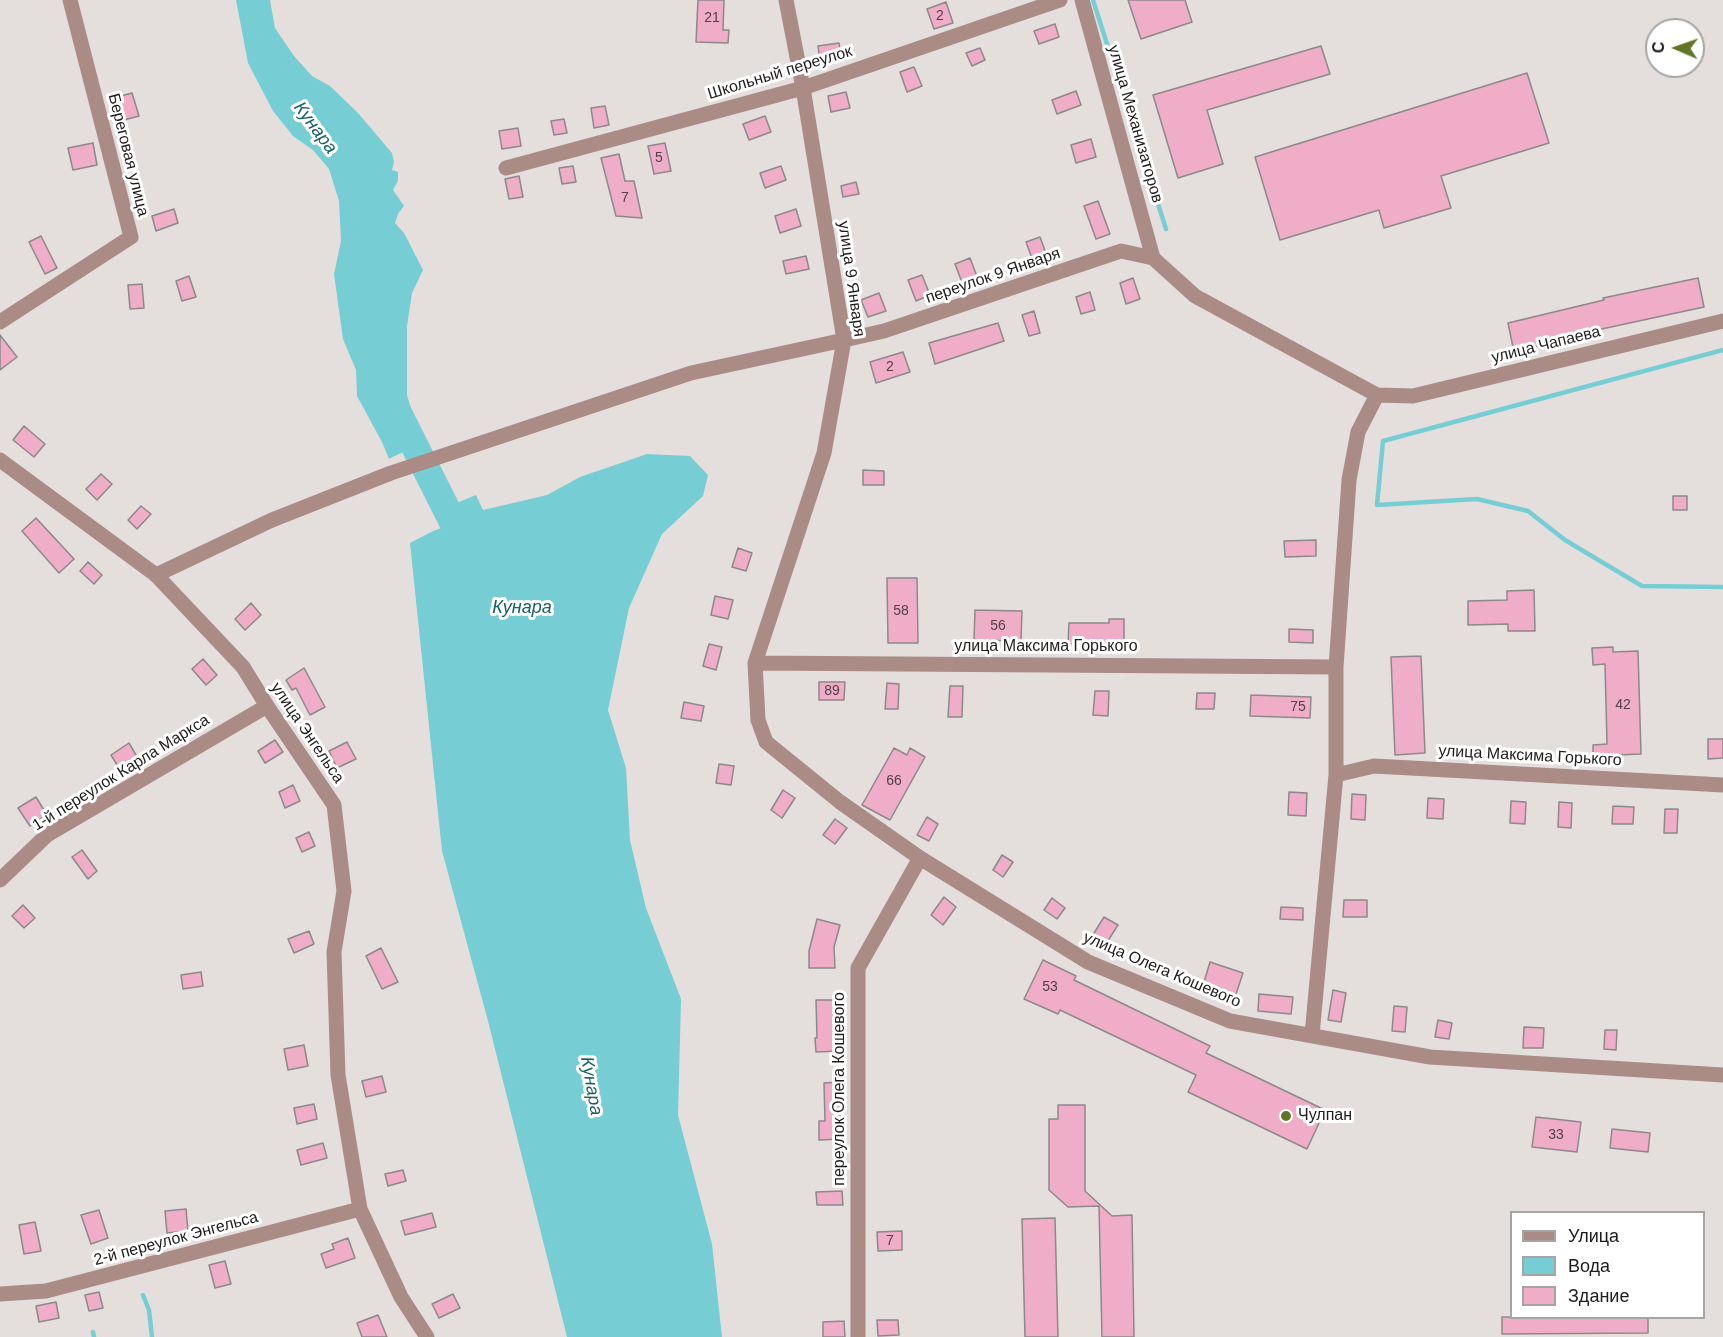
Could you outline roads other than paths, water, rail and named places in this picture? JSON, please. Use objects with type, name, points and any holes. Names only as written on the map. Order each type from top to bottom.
[{"type":"street","name":"Береговая улица","points":[[0,322],[131,237],[70,0]]},
{"type":"street","name":"улица 9 Января","points":[[755,663],[824,453],[844,339],[803,88],[786,0]]},
{"type":"street","name":"Школьный переулок","points":[[506,168],[803,88],[1060,0]]},
{"type":"street","name":"улица Механизаторов","points":[[1082,0],[1154,258]]},
{"type":"street","name":"переулок 9 Января","points":[[156,575],[272,520],[391,473],[691,373],[884,331],[1121,251],[1154,258]]},
{"type":"street","points":[[1154,258],[1195,296],[1377,395],[1358,432],[1349,480],[1336,667],[1336,775],[1312,1035]]},
{"type":"street","name":"улица Чапаева","points":[[1377,395],[1413,396],[1723,321]]},
{"type":"street","name":"улица Энгельса","points":[[0,460],[156,575],[243,667],[334,805],[344,891],[334,952],[338,1075],[360,1209],[401,1297],[427,1337]]},
{"type":"street","name":"улица Максима Горького","points":[[755,663],[1336,667]]},
{"type":"street","name":"улица Олега Кошевого","points":[[755,663],[758,720],[766,742],[840,802],[920,858],[1088,962],[1230,1021],[1431,1057],[1723,1075]]},
{"type":"street","name":"1-й переулок Карла Маркса","points":[[0,880],[47,835],[267,706]]},
{"type":"street","name":"улица Максима Горького","points":[[1336,775],[1374,765],[1723,785]]},
{"type":"street","name":"переулок Олега Кошевого","points":[[858,1337],[858,968],[920,858]]},
{"type":"street","name":"2-й переулок Энгельса","points":[[0,1294],[46,1291],[360,1209]]},
{"type":"water","name":"Кунара","points":[[236,0],[270,0],[275,28],[294,56],[312,76],[330,86],[358,113],[392,153],[394,162],[392,170],[398,172],[398,181],[393,190],[404,206],[395,223],[404,233],[423,270],[412,293],[407,326],[407,395],[421,443],[389,459],[357,396],[356,370],[343,339],[334,274],[341,241],[339,201],[329,169],[313,150],[293,136],[273,111],[248,63]]},
{"type":"water","name":"Кунара","points":[[647,454],[690,456],[708,475],[703,496],[662,534],[629,608],[608,710],[626,768],[630,840],[646,908],[681,999],[678,1115],[712,1244],[722,1337],[567,1337],[488,1021],[442,851],[410,543],[450,525],[447,507],[476,495],[483,510],[547,495],[580,477]]},
{"type":"waterway","points":[[1093,0],[1166,229]]},
{"type":"waterway","points":[[1723,350],[1383,441],[1377,505],[1477,499],[1528,511],[1565,540],[1642,586],[1723,587]]},
{"type":"waterway","name":"Кунара","points":[[397,411],[464,544]]},
{"type":"waterway","points":[[143,1295],[149,1310],[152,1337]]},
{"type":"waterway","points":[[93,1332],[94,1337]]},
{"type":"place","name":"Чулпан","points":[[1286,1116]]}]
